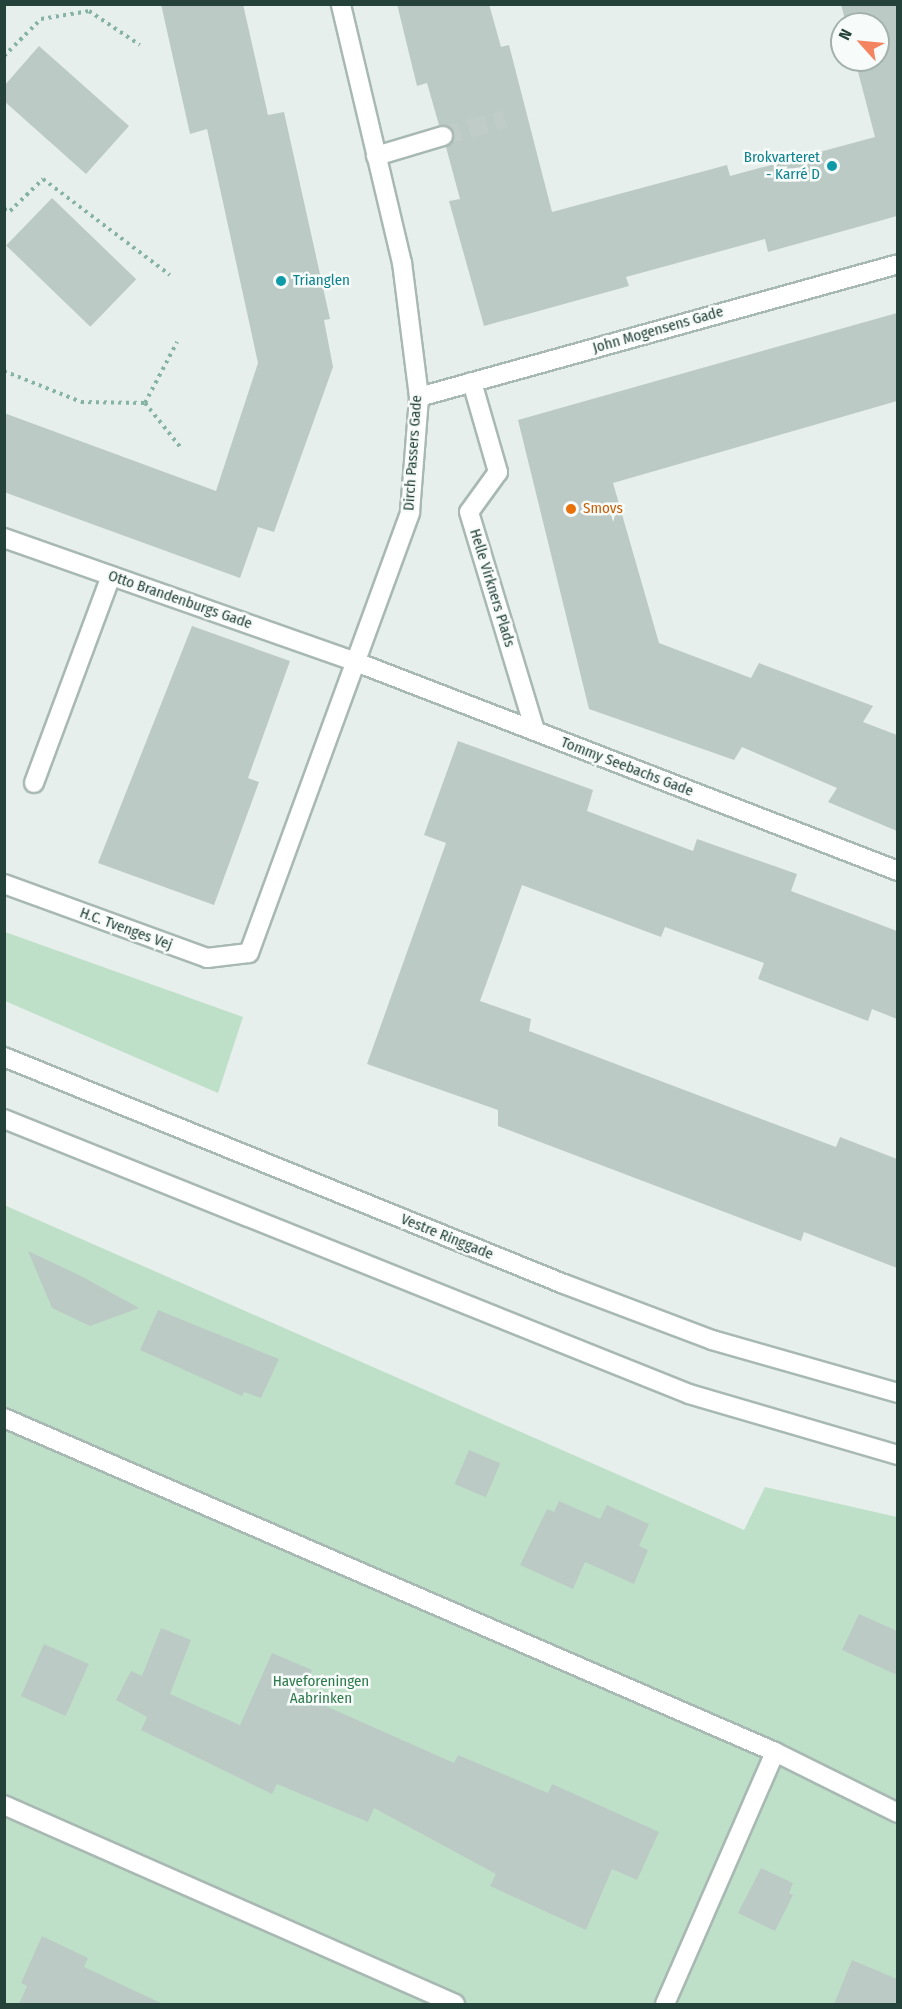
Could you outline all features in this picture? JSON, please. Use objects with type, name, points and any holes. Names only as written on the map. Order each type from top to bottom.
[{"type":"street","name":"Dirch Passers Gade","points":[[249,953],[410,512],[419,397],[402,263],[340,4]]},
{"type":"street","points":[[376,156],[442,136]]},
{"type":"street","name":"John Mogensens Gade","points":[[419,397],[897,264]]},
{"type":"street","name":"Helle Virkners Plads","points":[[472,382],[498,472],[469,512],[535,731]]},
{"type":"street","name":"Otto Brandenburgs Gade","points":[[5,542],[111,576],[356,662]]},
{"type":"street","points":[[34,783],[111,576]]},
{"type":"street","name":"Tommy Seebachs Gade","points":[[356,662],[897,871]]},
{"type":"street","name":"H.C. Tvenges Vej","points":[[4,884],[207,958],[249,953]]},
{"type":"street","name":"Vestre Ringgade","points":[[4,1057],[574,1288],[712,1340],[897,1393]]},
{"type":"street","points":[[4,1119],[689,1394],[897,1455]]},
{"type":"street","points":[[4,1418],[775,1752],[897,1813]]},
{"type":"street","points":[[665,2004],[775,1752]]},
{"type":"street","points":[[4,1805],[455,2004]]},
{"type":"path","points":[[4,56],[41,19],[90,11],[140,45]]},
{"type":"path","points":[[4,209],[10,211],[43,179],[170,275]]},
{"type":"path","points":[[145,403],[177,342]]},
{"type":"path","points":[[4,371],[81,402],[145,403]]},
{"type":"path","points":[[145,403],[181,448]]},
{"type":"green space","points":[[5,932],[243,1017],[218,1093],[5,1001]]},
{"type":"green space","name":"Haveforeningen Aabrinken","points":[[4,1205],[744,1530],[765,1487],[897,1517],[897,2004],[5,2004]]},
{"type":"building","name":"Trianglen","points":[[161,4],[243,4],[268,115],[284,112],[330,319],[324,320],[333,367],[274,532],[258,527],[240,578],[4,492],[4,413],[216,491],[258,363],[207,129],[190,134]]},
{"type":"building","name":"Brokvarteret - Karré D","points":[[397,4],[489,4],[501,47],[509,45],[552,212],[727,165],[730,176],[875,137],[858,72],[890,72],[890,12],[843,12],[841,4],[897,4],[897,216],[768,252],[765,239],[626,277],[629,286],[484,326],[449,201],[460,199],[446,147],[454,133],[439,125],[427,83],[417,86]]},
{"type":"building","points":[[39,46],[129,126],[86,174],[4,101],[4,86]]},
{"type":"building","points":[[52,198],[136,279],[90,327],[6,245]]},
{"type":"building","points":[[897,313],[897,401],[613,483],[659,643],[751,678],[759,663],[873,706],[863,722],[897,735],[897,831],[828,802],[837,788],[742,747],[734,760],[589,709],[518,420]]},
{"type":"building","points":[[192,626],[290,661],[248,778],[259,782],[214,905],[98,863]]},
{"type":"building","points":[[458,741],[593,790],[587,811],[693,851],[697,839],[797,874],[791,891],[897,931],[897,1019],[872,1009],[868,1021],[758,979],[764,963],[665,927],[661,937],[522,885],[480,1001],[531,1019],[529,1031],[679,1088],[836,1147],[840,1137],[897,1159],[897,1268],[804,1232],[801,1241],[498,1126],[498,1110],[367,1064],[446,843],[424,835]]},
{"type":"building","points":[[28,1251],[81,1276],[139,1308],[90,1326],[52,1308]]},
{"type":"building","points":[[158,1310],[279,1359],[261,1398],[244,1392],[242,1396],[140,1350]]},
{"type":"building","points":[[469,1450],[500,1463],[486,1497],[455,1484]]},
{"type":"building","points":[[559,1501],[600,1519],[607,1505],[649,1524],[639,1546],[648,1550],[634,1584],[585,1562],[573,1589],[520,1565],[547,1509],[554,1512]]},
{"type":"building","points":[[859,1614],[897,1631],[897,1675],[842,1650]]},
{"type":"building","points":[[161,1628],[191,1640],[170,1694],[240,1725],[272,1653],[312,1670],[301,1695],[454,1763],[458,1755],[548,1793],[552,1784],[659,1832],[637,1880],[612,1869],[586,1930],[490,1886],[496,1874],[374,1808],[368,1822],[277,1784],[272,1794],[141,1730],[147,1717],[116,1700],[131,1671],[142,1676]]},
{"type":"building","points":[[44,1644],[89,1664],[66,1716],[21,1696]]},
{"type":"building","points":[[761,1868],[793,1883],[789,1893],[793,1895],[775,1931],[738,1913]]},
{"type":"building","points":[[42,1936],[88,1958],[84,1967],[163,2004],[19,2004],[27,1986],[21,1983]]},
{"type":"building","points":[[852,1960],[897,1979],[897,2004],[834,2004]]},
{"type":"tunnel","points":[[443,136],[505,119]]},
{"type":"place","name":"Brokvarteret - Karré D","points":[[832,166]]},
{"type":"place","name":"Trianglen","points":[[281,281]]},
{"type":"place","name":"Smovs","points":[[571,509]]}]
